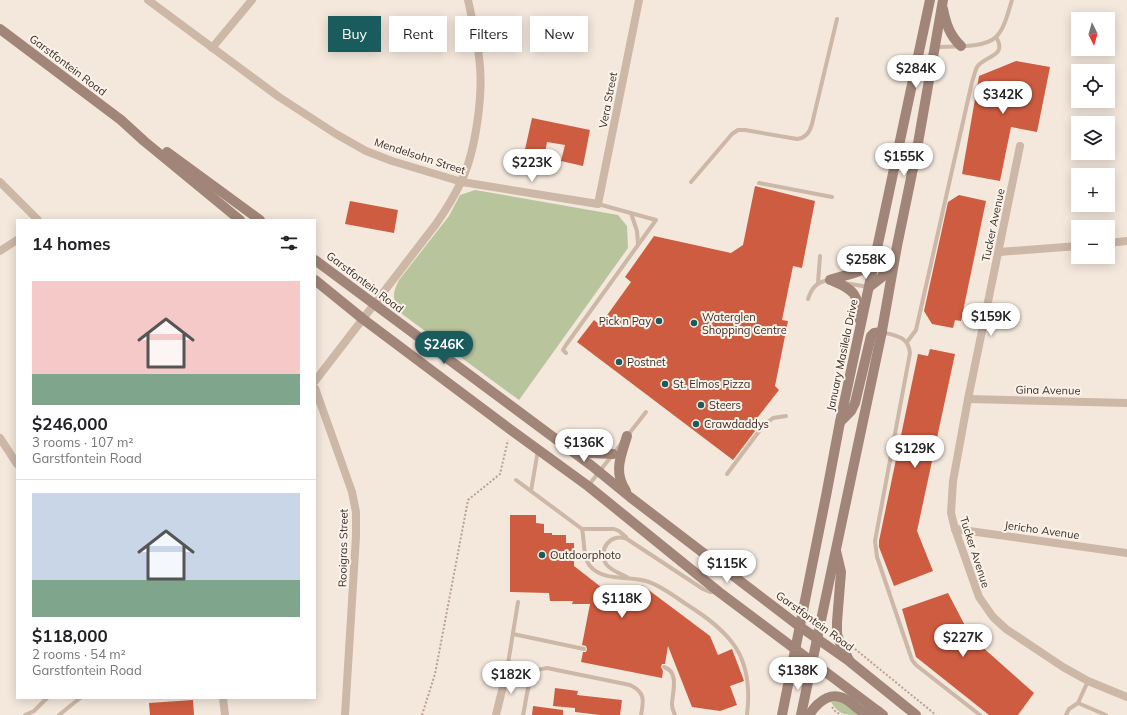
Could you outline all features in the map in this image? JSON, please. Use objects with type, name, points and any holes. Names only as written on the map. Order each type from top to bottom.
[{"type":"main road","name":"January Masilela Drive","points":[[782,715],[840,422],[878,250],[930,0]]},
{"type":"main road","points":[[943,2],[948,28],[962,46]]},
{"type":"main road","points":[[801,715],[816,638],[882,332],[943,2]]},
{"type":"main road","points":[[926,17],[935,47]]},
{"type":"main road","name":"Garstfontein Road","points":[[0,29],[121,120],[144,141],[239,219]]},
{"type":"main road","points":[[915,70],[935,47]]},
{"type":"main road","name":"Garstfontein Road","points":[[121,120],[138,130],[259,219]]},
{"type":"main road","points":[[869,287],[884,274],[897,246]]},
{"type":"main road","points":[[832,280],[863,270],[870,264],[878,250]]},
{"type":"main road","name":"Garstfontein Road","points":[[316,261],[599,472],[799,626],[849,661],[916,715]]},
{"type":"main road","points":[[832,280],[851,290],[858,300],[859,311],[856,348]]},
{"type":"main road","points":[[316,281],[511,430],[588,486],[719,592],[794,650],[881,713]]},
{"type":"main road","points":[[840,422],[855,403],[871,336],[874,333],[882,332]]},
{"type":"main road","points":[[627,436],[621,454],[619,468],[621,484],[630,497]]},
{"type":"main road","points":[[560,443],[591,453],[613,454]]},
{"type":"main road","points":[[836,549],[841,572],[837,622],[838,634],[840,643],[849,661]]},
{"type":"main road","points":[[809,715],[822,700],[830,697],[837,697],[847,700],[864,712],[881,713]]},
{"type":"street","name":"Mendelsohn Street","points":[[148,0],[279,97],[356,146],[392,161],[462,182],[598,204]]},
{"type":"street","points":[[212,48],[252,0]]},
{"type":"street","points":[[316,381],[436,224],[462,182],[473,146],[480,90],[480,58],[468,0]]},
{"type":"street","name":"Vera Street","points":[[598,204],[640,0]]},
{"type":"street","name":"Tucker Avenue","points":[[1020,146],[968,400],[951,499],[951,513],[955,529],[979,596],[993,617],[1006,629],[1063,667],[1088,681],[1127,698]]},
{"type":"street","points":[[0,182],[37,219]]},
{"type":"street","points":[[0,251],[16,241]]},
{"type":"street","points":[[1115,243],[1127,242]]},
{"type":"street","points":[[999,252],[1071,247]]},
{"type":"street","name":"Rooigras Street","points":[[316,391],[352,492],[356,512],[356,536],[345,715]]},
{"type":"street","name":"Gina Avenue","points":[[968,400],[1127,403]]},
{"type":"street","points":[[0,438],[16,462]]},
{"type":"street","name":"Jericho Avenue","points":[[955,529],[1127,553]]},
{"type":"street","points":[[496,715],[507,670]]},
{"type":"street","points":[[222,699],[225,715]]},
{"type":"lane","points":[[935,47],[980,44],[996,37],[1005,22],[1012,0]]},
{"type":"lane","points":[[690,182],[732,134],[738,130],[794,139],[800,139],[807,135],[812,124],[837,19]]},
{"type":"lane","points":[[907,342],[916,330],[972,82],[981,62],[994,56],[999,50],[1000,43],[996,37]]},
{"type":"lane","points":[[759,183],[832,197]]},
{"type":"lane","name":"Mendelsohn Street","points":[[598,204],[656,220],[638,245]]},
{"type":"lane","points":[[566,353],[563,350],[566,345],[638,245],[637,231],[631,213]]},
{"type":"lane","points":[[818,283],[820,256]]},
{"type":"lane","points":[[808,299],[813,287],[818,283],[832,280],[869,287]]},
{"type":"lane","points":[[882,332],[902,338],[907,342],[910,353],[875,541],[875,551],[908,653],[912,660],[916,665],[980,715]]},
{"type":"lane","points":[[588,486],[646,412]]},
{"type":"lane","points":[[727,474],[763,426],[773,418],[786,416]]},
{"type":"lane","points":[[531,491],[538,449]]},
{"type":"lane","points":[[516,480],[582,529],[614,529],[619,531],[627,539],[703,589],[710,592],[719,592]]},
{"type":"lane","points":[[582,529],[586,557],[588,564],[592,569],[605,575],[646,581],[655,585],[711,620],[728,636],[738,653],[748,680],[749,699],[747,715]]},
{"type":"lane","points":[[627,539],[619,537],[612,539],[607,544],[604,554],[606,564],[610,568],[629,578]]},
{"type":"lane","points":[[507,670],[518,602]]},
{"type":"lane","points":[[513,634],[584,649]]},
{"type":"lane","points":[[664,666],[670,670],[673,677],[674,690],[672,708],[675,715]]},
{"type":"lane","points":[[523,715],[533,675],[538,670],[547,668],[630,685],[641,693],[643,704],[641,715]]},
{"type":"lane","points":[[1066,715],[1069,709],[1078,703],[1088,681]]},
{"type":"lane","points":[[26,715],[34,711],[46,699]]},
{"type":"lane","points":[[59,715],[79,699]]},
{"type":"lane","points":[[1078,703],[1106,715]]},
{"type":"path","points":[[422,715],[435,674],[468,500],[500,474],[511,430]]},
{"type":"path","points":[[851,645],[936,715]]},
{"type":"green space","points":[[475,190],[618,215],[627,226],[628,248],[519,400],[402,314],[394,298],[399,280],[449,216],[460,195]]},
{"type":"green space","points":[[841,700],[860,715],[850,715],[837,710],[831,702]]},
{"type":"building","points":[[1016,61],[1050,67],[1037,132],[1011,127],[1000,181],[962,174],[979,76]]},
{"type":"building","points":[[532,118],[590,130],[583,166],[561,161],[565,145],[547,142],[544,158],[524,154]]},
{"type":"building","name":"Waterglen Shopping Centre","points":[[755,186],[815,201],[802,268],[793,266],[782,320],[788,321],[775,386],[779,390],[750,427],[755,431],[733,460],[577,342],[594,320],[600,325],[631,282],[625,277],[654,236],[731,253],[743,245]]},
{"type":"building","points":[[959,195],[986,201],[961,321],[955,320],[953,328],[932,324],[924,311],[948,202]]},
{"type":"building","points":[[350,201],[398,210],[394,233],[345,224]]},
{"type":"building","points":[[930,349],[955,354],[917,531],[933,571],[894,586],[879,547],[879,541],[918,354],[928,356]]},
{"type":"building","points":[[510,515],[536,515],[536,523],[544,524],[544,533],[552,533],[552,535],[566,535],[566,543],[574,543],[574,566],[601,587],[635,594],[642,585],[710,636],[718,655],[732,649],[744,681],[730,686],[737,705],[720,711],[692,707],[668,646],[665,664],[662,664],[661,667],[663,671],[662,678],[581,662],[583,652],[586,652],[587,649],[586,646],[582,645],[590,604],[572,604],[573,601],[550,601],[549,593],[510,592]]},
{"type":"building","points":[[948,593],[971,637],[1034,693],[1018,715],[989,715],[916,657],[902,609]]},
{"type":"building","points":[[555,688],[578,691],[577,695],[622,700],[620,715],[600,715],[575,712],[575,708],[553,706]]},
{"type":"building","points":[[193,700],[194,715],[150,715],[149,703]]},
{"type":"building","points":[[533,706],[563,710],[563,715],[532,715]]},
{"type":"place","name":"Pick n Pay","points":[[659,321]]},
{"type":"place","name":"Waterglen Shopping Centre","points":[[694,323]]},
{"type":"place","name":"Postnet","points":[[619,362]]},
{"type":"place","name":"St. Elmos Pizza","points":[[665,384]]},
{"type":"place","name":"Steers","points":[[701,405]]},
{"type":"place","name":"Crawdaddys","points":[[696,424]]},
{"type":"place","name":"Outdoorphoto","points":[[542,555]]}]
